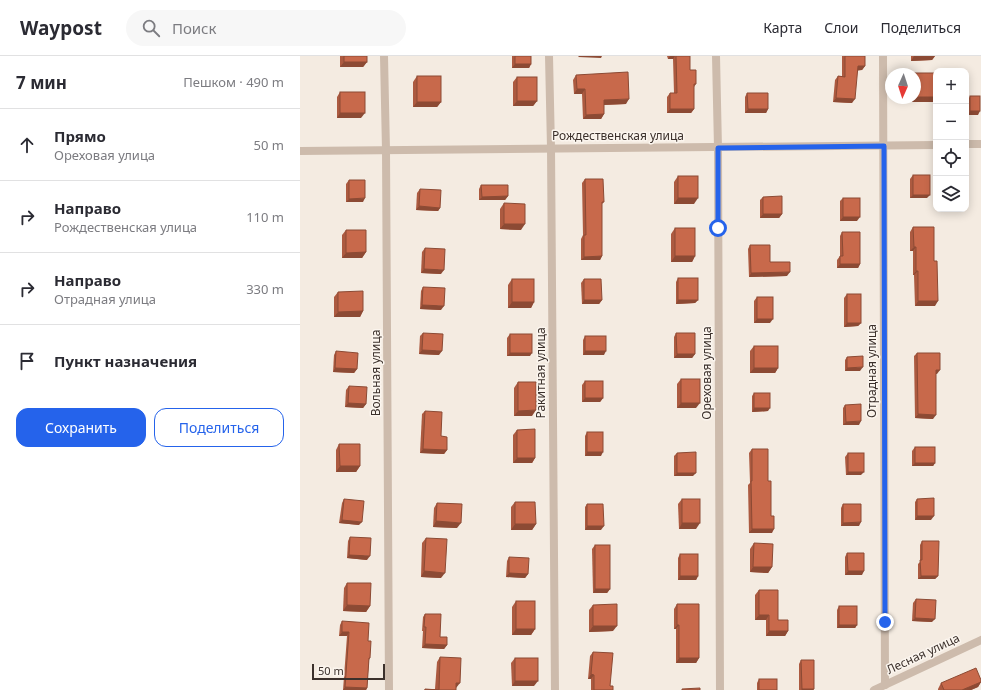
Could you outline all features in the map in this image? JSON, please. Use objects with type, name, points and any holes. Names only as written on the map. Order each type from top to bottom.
[{"type":"street","name":"Вольная улица","points":[[384,56],[386,150],[389,690]]},
{"type":"street","name":"Ракитная улица","points":[[549,56],[555,690]]},
{"type":"street","name":"Ореховая улица","points":[[716,56],[718,148],[720,690]]},
{"type":"street","name":"Отрадная улица","points":[[883,56],[885,685]]},
{"type":"street","points":[[969,144],[981,144]]},
{"type":"street","name":"Рождественская улица","points":[[300,151],[933,145]]},
{"type":"street","name":"Лесная улица","points":[[874,690],[981,640]]},
{"type":"building","points":[[344,56],[367,56],[367,62],[344,62]]},
{"type":"building","points":[[515,56],[531,56],[531,64],[515,64]]},
{"type":"building","points":[[676,56],[690,56],[690,70],[696,70],[696,84],[694,84],[694,109],[670,109],[670,93],[677,93]]},
{"type":"building","points":[[845,56],[865,56],[865,66],[858,66],[855,99],[836,98],[838,76],[845,77]]},
{"type":"building","points":[[628,72],[629,99],[604,100],[604,114],[586,115],[585,89],[577,89],[576,75]]},
{"type":"building","points":[[921,73],[933,73],[933,97],[921,97]]},
{"type":"building","points":[[417,76],[441,76],[441,102],[417,102]]},
{"type":"building","points":[[517,77],[537,77],[537,101],[517,101]]},
{"type":"building","points":[[340,92],[365,92],[365,113],[340,113]]},
{"type":"building","points":[[747,93],[768,93],[768,109],[748,109]]},
{"type":"building","points":[[970,96],[980,96],[980,111],[970,111]]},
{"type":"building","points":[[913,175],[930,175],[930,195],[913,195]]},
{"type":"building","points":[[678,176],[698,176],[698,198],[678,198]]},
{"type":"building","points":[[585,179],[603,179],[604,202],[602,202],[602,256],[584,257],[584,235],[586,235]]},
{"type":"building","points":[[349,180],[365,180],[365,198],[349,199]]},
{"type":"building","points":[[481,185],[508,185],[508,196],[482,197]]},
{"type":"building","points":[[420,189],[441,190],[440,208],[419,206]]},
{"type":"building","points":[[782,196],[782,214],[763,214],[763,197]]},
{"type":"building","points":[[843,198],[860,198],[860,217],[843,217]]},
{"type":"building","points":[[504,203],[525,204],[525,224],[504,224]]},
{"type":"building","points":[[913,227],[934,227],[934,261],[937,261],[938,301],[918,301],[918,271],[916,271],[916,247],[914,247]]},
{"type":"building","points":[[675,228],[695,228],[695,256],[675,256]]},
{"type":"building","points":[[346,230],[366,230],[366,252],[346,253]]},
{"type":"building","points":[[842,232],[860,232],[860,264],[840,264],[840,256],[843,256]]},
{"type":"building","points":[[750,245],[770,245],[770,262],[790,262],[790,272],[751,273]]},
{"type":"building","points":[[425,248],[445,249],[444,270],[424,269]]},
{"type":"building","points":[[678,278],[698,278],[698,300],[678,300]]},
{"type":"building","points":[[512,279],[534,279],[534,302],[512,302]]},
{"type":"building","points":[[584,279],[601,279],[602,300],[584,300]]},
{"type":"building","points":[[423,287],[445,288],[444,306],[422,305]]},
{"type":"building","points":[[363,291],[363,311],[338,312],[338,292]]},
{"type":"building","points":[[847,294],[861,294],[861,323],[847,323]]},
{"type":"building","points":[[757,297],[773,297],[773,319],[757,319]]},
{"type":"building","points":[[423,333],[443,334],[442,351],[422,350]]},
{"type":"building","points":[[676,333],[695,333],[695,354],[677,354]]},
{"type":"building","points":[[510,334],[532,334],[532,353],[510,353]]},
{"type":"building","points":[[585,336],[606,336],[606,351],[585,351]]},
{"type":"building","points":[[754,346],[778,346],[778,368],[754,368]]},
{"type":"building","points":[[336,351],[358,353],[357,369],[335,368]]},
{"type":"building","points":[[917,353],[940,353],[940,370],[936,370],[936,415],[918,414]]},
{"type":"building","points":[[863,356],[863,367],[847,368],[847,357]]},
{"type":"building","points":[[681,379],[700,379],[700,403],[681,403]]},
{"type":"building","points":[[585,381],[603,381],[603,398],[585,398]]},
{"type":"building","points":[[518,382],[536,382],[536,410],[518,411]]},
{"type":"building","points":[[349,386],[367,387],[366,404],[348,403]]},
{"type":"building","points":[[754,393],[770,393],[770,408],[754,408]]},
{"type":"building","points":[[861,404],[861,421],[846,422],[845,405]]},
{"type":"building","points":[[425,411],[442,412],[441,436],[447,437],[447,450],[423,449]]},
{"type":"building","points":[[535,429],[535,458],[517,458],[517,430]]},
{"type":"building","points":[[587,432],[603,432],[603,452],[587,452]]},
{"type":"building","points":[[339,444],[360,444],[360,466],[340,466]]},
{"type":"building","points":[[915,447],[935,447],[935,463],[915,463]]},
{"type":"building","points":[[752,449],[768,449],[768,481],[771,481],[771,516],[774,516],[774,529],[752,529]]},
{"type":"building","points":[[696,452],[696,473],[677,473],[677,453]]},
{"type":"building","points":[[848,453],[864,453],[864,472],[848,472]]},
{"type":"building","points":[[934,498],[934,516],[917,516],[917,499]]},
{"type":"building","points":[[344,499],[364,501],[362,522],[342,520]]},
{"type":"building","points":[[682,499],[700,499],[700,523],[682,523]]},
{"type":"building","points":[[515,502],[535,502],[536,524],[515,524]]},
{"type":"building","points":[[437,503],[462,504],[461,523],[436,521]]},
{"type":"building","points":[[587,504],[603,504],[604,526],[587,526]]},
{"type":"building","points":[[843,504],[861,504],[861,522],[843,523]]},
{"type":"building","points":[[350,537],[371,538],[370,556],[349,555]]},
{"type":"building","points":[[426,538],[447,539],[445,573],[424,571]]},
{"type":"building","points":[[922,541],[939,541],[938,576],[921,576],[920,560],[922,560]]},
{"type":"building","points":[[754,543],[773,544],[772,567],[753,567]]},
{"type":"building","points":[[595,545],[610,545],[610,589],[595,589]]},
{"type":"building","points":[[847,553],[864,553],[864,571],[848,571]]},
{"type":"building","points":[[680,554],[698,554],[698,576],[680,576]]},
{"type":"building","points":[[509,557],[529,558],[528,574],[509,573]]},
{"type":"building","points":[[347,583],[371,583],[370,606],[347,605]]},
{"type":"building","points":[[759,590],[778,590],[778,620],[788,620],[788,631],[769,631],[769,615],[759,615]]},
{"type":"building","points":[[916,599],[936,600],[935,619],[915,618]]},
{"type":"building","points":[[516,601],[535,601],[535,629],[516,629]]},
{"type":"building","points":[[617,604],[617,626],[593,626],[593,605]]},
{"type":"building","points":[[677,604],[699,604],[699,658],[679,658],[679,625],[677,625]]},
{"type":"building","points":[[839,606],[857,606],[857,625],[839,625]]},
{"type":"building","points":[[425,614],[441,614],[440,637],[447,637],[447,645],[425,644]]},
{"type":"building","points":[[342,621],[369,623],[368,641],[371,641],[367,688],[345,687],[349,632],[342,632]]},
{"type":"building","points":[[593,652],[613,653],[610,686],[613,686],[613,690],[594,690],[594,675],[591,674]]},
{"type":"building","points":[[440,657],[461,658],[460,683],[456,683],[456,690],[439,690]]},
{"type":"building","points":[[515,658],[538,658],[538,681],[515,681]]},
{"type":"building","points":[[801,660],[814,660],[814,689],[802,689]]},
{"type":"building","points":[[976,668],[981,682],[962,690],[944,690],[941,683]]},
{"type":"building","points":[[759,679],[777,679],[777,690],[759,690]]},
{"type":"building","points":[[700,688],[700,690],[682,690],[682,689]]},
{"type":"route","points":[[718,228],[718,148],[884,146],[885,622]]}]
